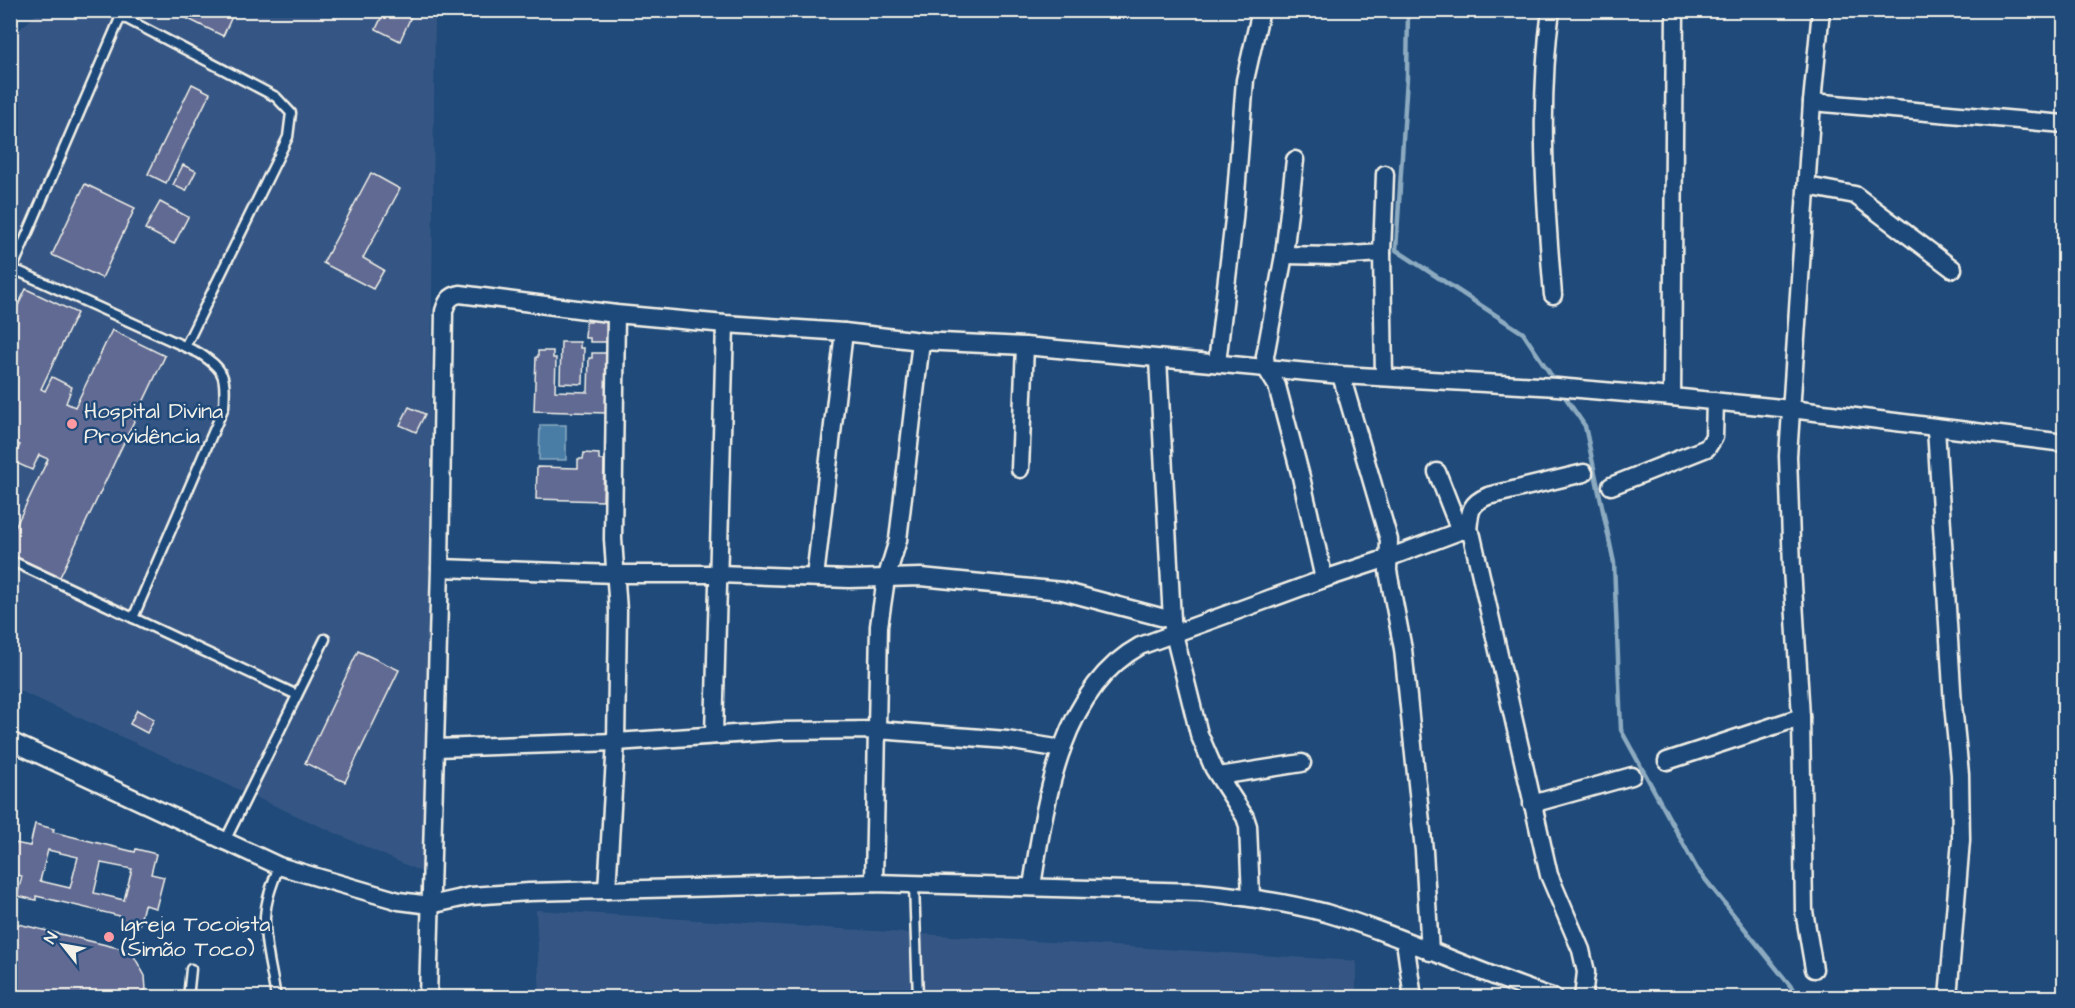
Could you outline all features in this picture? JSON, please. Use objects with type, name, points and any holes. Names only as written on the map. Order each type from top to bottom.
[{"type":"street","points":[[1217,363],[1234,219],[1245,80],[1262,10]]},
{"type":"street","points":[[1551,10],[1545,73],[1545,199],[1553,295]]},
{"type":"street","points":[[1672,397],[1675,10]]},
{"type":"street","points":[[1814,969],[1804,911],[1801,717],[1788,456],[1812,102],[1821,10]]},
{"type":"street","points":[[1812,102],[2064,124]]},
{"type":"street","points":[[1294,160],[1284,255],[1266,347],[1266,368],[1277,386],[1302,477],[1324,579]]},
{"type":"street","points":[[1384,377],[1382,253],[1385,174]]},
{"type":"street","points":[[1807,186],[1855,195],[1953,269]]},
{"type":"street","points":[[1284,255],[1336,256],[1382,253]]},
{"type":"street","points":[[428,998],[440,568],[444,311],[452,296],[460,294],[616,314],[844,332],[921,341],[1025,346],[1341,375],[1557,387],[1672,397],[1791,409],[2064,443]]},
{"type":"street","points":[[607,890],[616,742],[618,611],[613,539],[616,314]]},
{"type":"street","points":[[714,735],[725,324]]},
{"type":"street","points":[[815,577],[844,332]]},
{"type":"street","points":[[874,883],[879,626],[886,579],[898,540],[921,341]]},
{"type":"street","points":[[1020,469],[1025,346]]},
{"type":"street","points":[[1158,359],[1173,627],[1194,718],[1206,751],[1248,826],[1251,897]]},
{"type":"street","points":[[1341,375],[1389,540],[1388,571],[1403,649],[1421,818],[1430,952]]},
{"type":"street","points":[[1611,486],[1707,448],[1714,437],[1715,401]]},
{"type":"street","points":[[1936,428],[1953,705],[1960,774],[1961,840],[1948,998]]},
{"type":"street","points":[[1437,472],[1464,531],[1472,536],[1549,875],[1581,950],[1586,972],[1583,998]]},
{"type":"street","points":[[1464,531],[1471,510],[1477,501],[1488,496],[1584,473]]},
{"type":"street","points":[[1032,886],[1043,822],[1062,749],[1082,706],[1113,665],[1173,627],[1388,558],[1464,531]]},
{"type":"street","points":[[440,568],[615,574],[719,574],[886,579],[921,577],[1044,588],[1078,594],[1173,627]]},
{"type":"street","points":[[1667,761],[1801,717]]},
{"type":"street","points":[[435,748],[878,730],[1007,740],[1062,749]]},
{"type":"street","points":[[10,741],[279,866],[399,901],[430,905],[471,897],[529,891],[874,883],[1199,891],[1251,897],[1326,914],[1405,941],[1515,985],[1555,998]]},
{"type":"street","points":[[1219,776],[1302,763]]},
{"type":"street","points":[[1532,804],[1632,776]]},
{"type":"street","points":[[1405,941],[1413,998]]},
{"type":"lane","points":[[109,10],[276,97],[291,113],[288,137],[185,347]]},
{"type":"lane","points":[[121,16],[11,272],[20,272],[185,347],[218,365],[226,385],[224,407],[133,618]]},
{"type":"lane","points":[[10,560],[297,695]]},
{"type":"lane","points":[[225,841],[325,639]]},
{"type":"lane","points":[[276,998],[266,935],[266,915],[268,897],[279,866]]},
{"type":"lane","points":[[914,885],[918,998]]},
{"type":"lane","points":[[188,998],[191,969]]},
{"type":"shaded area","points":[[40,11],[435,11],[426,874],[11,687],[10,38]]},
{"type":"shaded area","points":[[540,425],[566,425],[566,460],[539,460]]},
{"type":"shaded area","points":[[536,910],[1356,961],[1356,997],[540,997]]},
{"type":"building","points":[[170,10],[235,10],[223,36]]},
{"type":"building","points":[[385,10],[414,10],[400,41],[376,29]]},
{"type":"building","points":[[192,84],[210,93],[166,183],[148,174]]},
{"type":"building","points":[[183,165],[196,171],[186,191],[173,185]]},
{"type":"building","points":[[371,173],[400,189],[363,258],[384,270],[373,289],[323,263]]},
{"type":"building","points":[[85,184],[135,208],[102,278],[52,255]]},
{"type":"building","points":[[160,202],[188,217],[174,244],[145,229]]},
{"type":"building","name":"Hospital Divina Providência","points":[[26,289],[77,313],[41,389],[45,391],[52,377],[72,387],[66,403],[75,407],[112,330],[165,356],[59,579],[10,556],[10,538],[48,459],[39,455],[32,470],[12,461],[20,445],[10,441],[10,322]]},
{"type":"building","points":[[591,317],[610,318],[610,342],[590,342],[590,338],[585,338],[586,322],[591,322]]},
{"type":"building","points":[[561,342],[580,342],[580,348],[584,348],[583,384],[560,383]]},
{"type":"building","points":[[538,351],[553,351],[553,358],[556,358],[555,391],[588,392],[589,358],[592,358],[592,353],[606,353],[606,359],[609,359],[607,413],[534,411]]},
{"type":"building","points":[[409,407],[425,414],[416,432],[400,425]]},
{"type":"building","points":[[584,453],[599,454],[599,460],[604,460],[603,501],[536,499],[537,467],[578,468],[578,459],[583,459]]},
{"type":"building","points":[[358,651],[399,670],[345,782],[305,763]]},
{"type":"building","points":[[137,710],[154,719],[147,733],[130,724]]},
{"type":"building","points":[[35,824],[54,829],[53,832],[135,852],[136,849],[156,854],[151,874],[164,877],[156,908],[144,905],[139,926],[119,921],[120,916],[36,896],[36,900],[17,896],[22,876],[10,874],[10,861],[15,843],[30,846]],"holes":[[[48,850],[78,857],[70,888],[40,881]],[[101,863],[132,869],[124,900],[94,893]]]},
{"type":"building","points":[[10,922],[131,951],[145,976],[146,990],[142,992],[143,998],[10,998]]},
{"type":"waterway","points":[[1408,10],[1407,77],[1396,250],[1523,333],[1555,381]]},
{"type":"waterway","points":[[1561,391],[1585,426],[1614,563],[1621,730],[1697,869],[1796,993]]},
{"type":"place","name":"Hospital Divina Providência","points":[[72,424]]},
{"type":"place","name":"Igreja Tocoista (Simão Toco)","points":[[109,937]]}]
